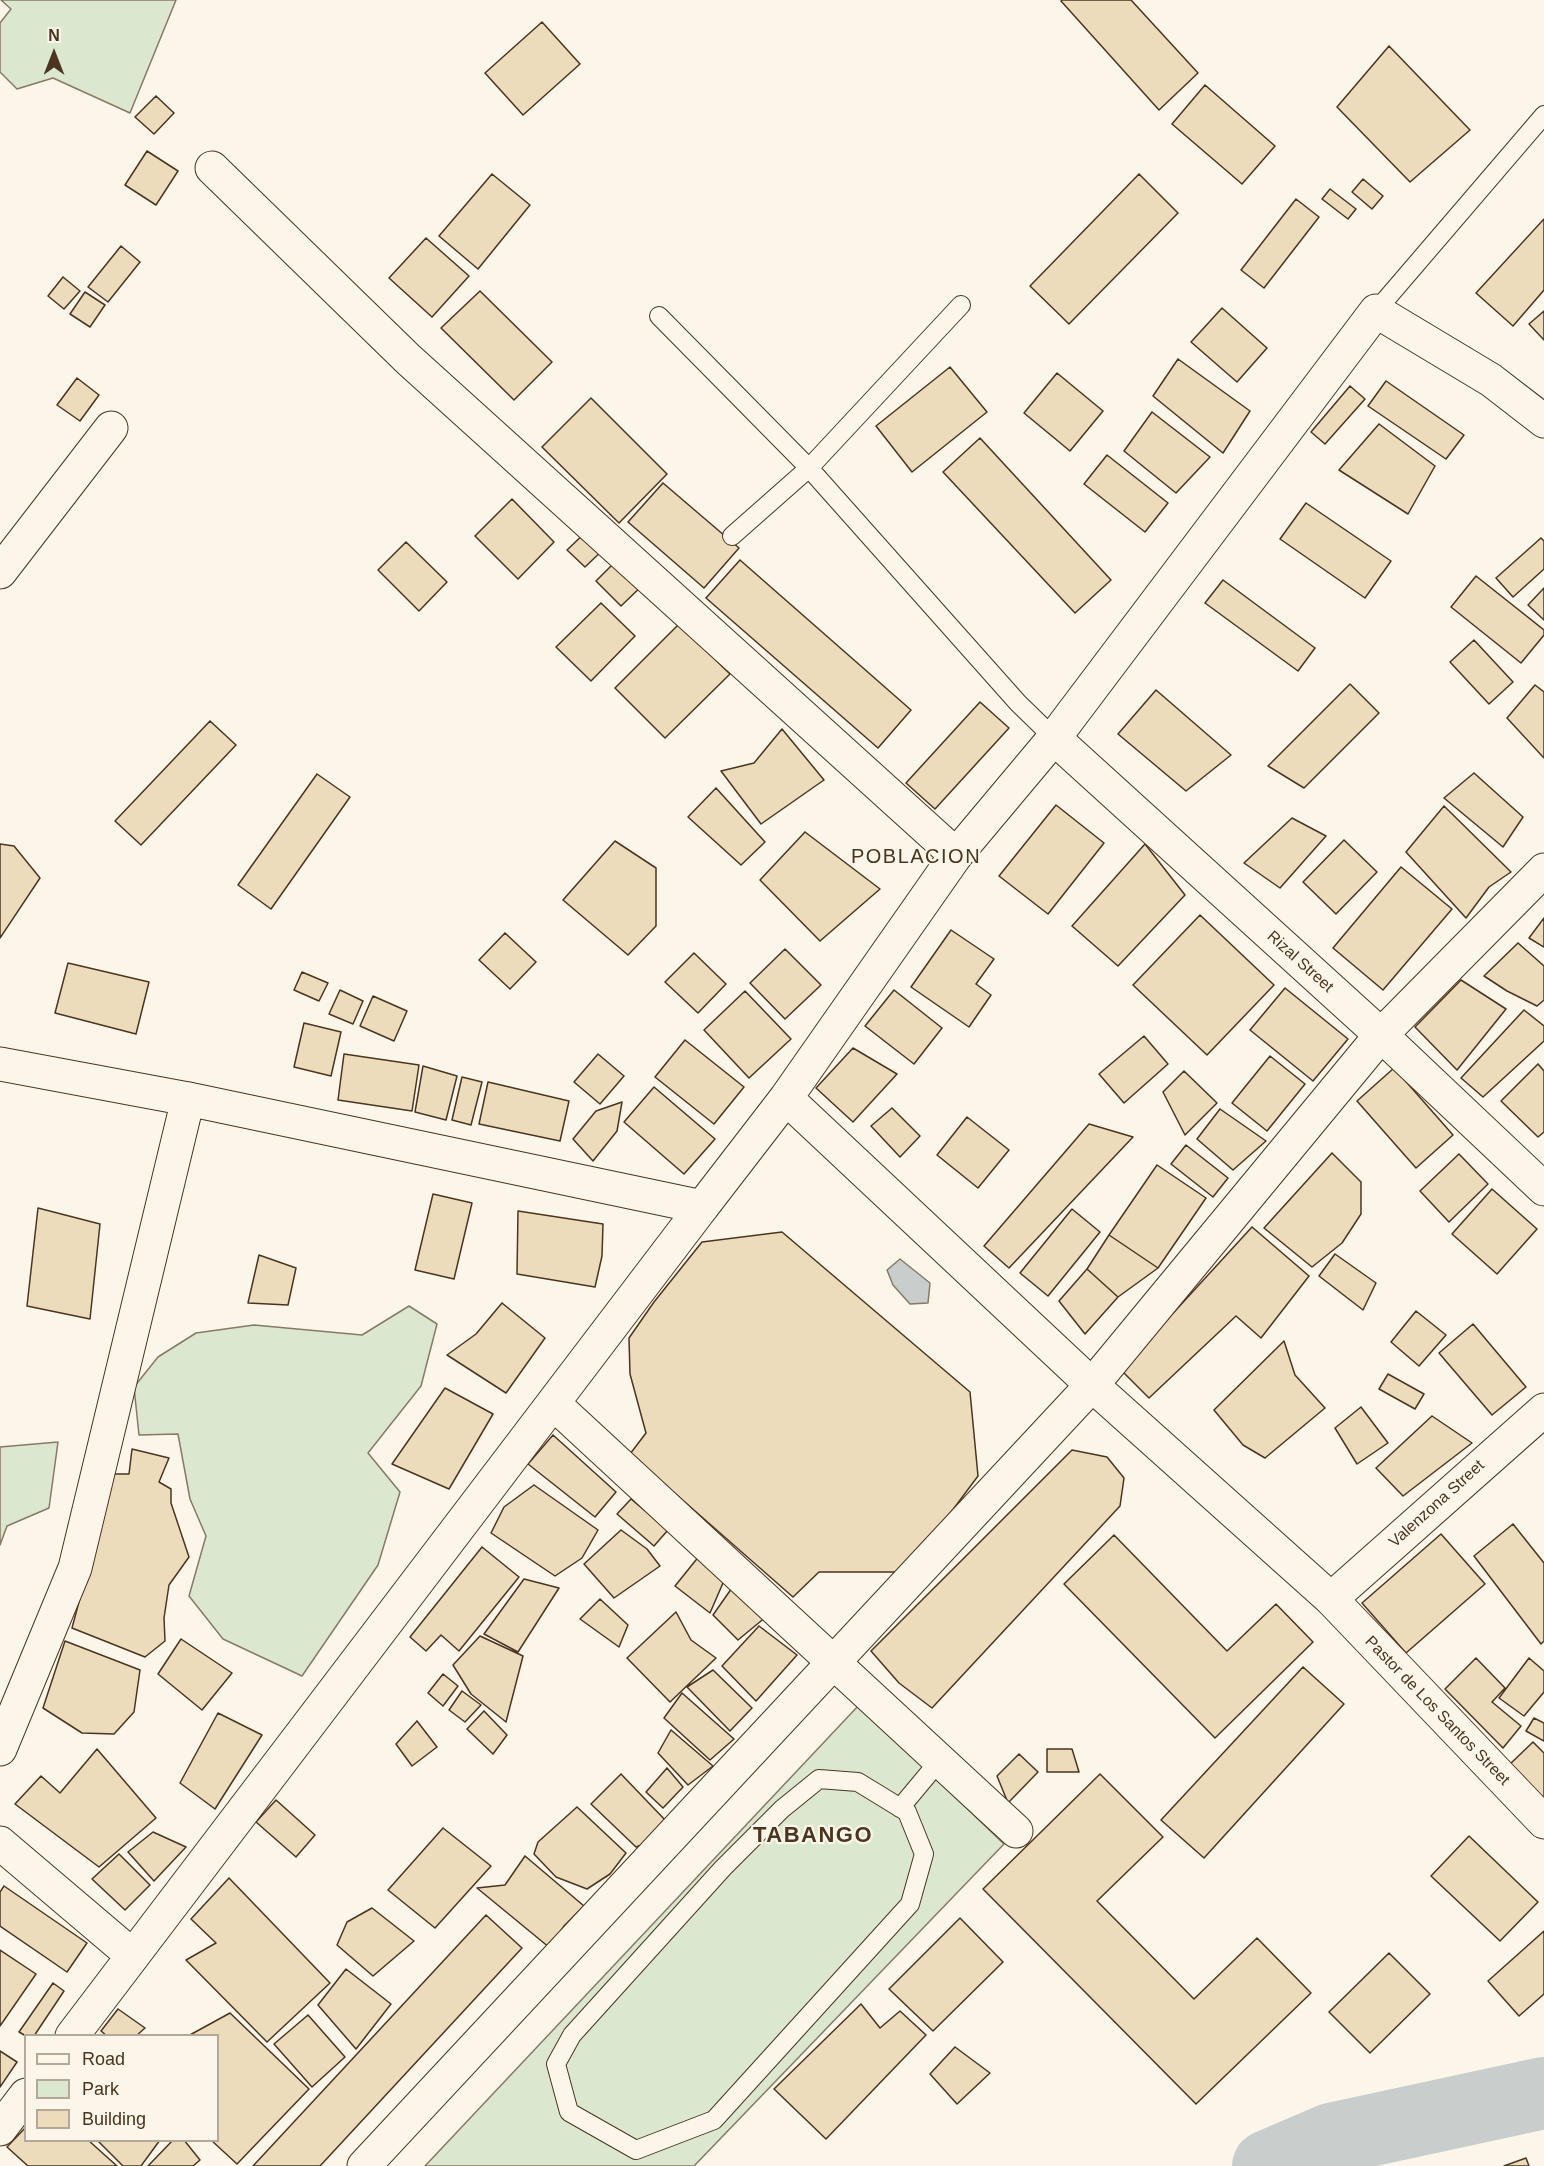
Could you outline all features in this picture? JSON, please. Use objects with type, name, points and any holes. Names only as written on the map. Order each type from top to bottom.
[{"type":"street","points":[[212,168],[408,359],[956,855]]},
{"type":"street","points":[[74,2034],[786,1098],[956,855],[1054,738],[1376,311],[1491,380],[1544,421]]},
{"type":"street","points":[[0,573],[111,428]]},
{"type":"street","name":"Rizal Street","points":[[1054,738],[1381,1035],[1544,1189]]},
{"type":"street","points":[[364,2166],[1092,1385],[1381,1035],[1544,870]]},
{"type":"street","points":[[0,1064],[188,1099],[702,1207]]},
{"type":"street","name":"Pastor de Los Santos Street","points":[[786,1098],[1092,1385],[1331,1599],[1544,1822]]},
{"type":"street","points":[[0,1749],[75,1568],[188,1099]]},
{"type":"street","points":[[554,1404],[1016,1832]]},
{"type":"street","name":"Valenzona Street","points":[[1331,1599],[1544,1410]]},
{"type":"street","points":[[0,1843],[133,1956]]},
{"type":"street","points":[[0,2128],[24,2098]]},
{"type":"lane","points":[[1376,311],[1544,115]]},
{"type":"lane","points":[[732,536],[810,468],[961,305]]},
{"type":"lane","points":[[659,316],[810,468],[1018,703],[1054,738]]},
{"type":"lane","points":[[900,1808],[940,1760]]},
{"type":"lane","points":[[819,1779],[858,1782],[900,1808],[907,1812],[924,1854],[910,1904],[714,2120],[636,2151],[569,2112],[556,2064],[572,2035],[723,1868],[782,1809],[819,1779]]},
{"type":"green space","points":[[1,0],[176,0],[130,113],[53,78],[17,89],[0,72],[0,23],[11,9]]},
{"type":"green space","points":[[409,1306],[437,1324],[421,1386],[368,1453],[400,1492],[378,1565],[302,1676],[223,1639],[189,1596],[206,1536],[190,1499],[178,1434],[139,1435],[134,1387],[158,1357],[196,1333],[254,1325],[362,1335]]},
{"type":"green space","points":[[58,1442],[49,1508],[7,1526],[0,1545],[0,1447]]},
{"type":"green space","points":[[859,1705],[1004,1844],[694,2166],[425,2166]]},
{"type":"shaded area","points":[[900,1259],[930,1283],[928,1303],[910,1304],[893,1285],[887,1270]]},
{"type":"building","points":[[1062,0],[1131,0],[1198,73],[1159,110]]},
{"type":"building","points":[[542,22],[580,64],[523,115],[485,73]]},
{"type":"building","points":[[1389,46],[1470,130],[1410,182],[1337,107]]},
{"type":"building","points":[[1205,85],[1275,146],[1242,184],[1172,124]]},
{"type":"building","points":[[156,96],[174,113],[154,134],[135,117]]},
{"type":"building","points":[[147,151],[178,171],[156,205],[125,185]]},
{"type":"building","points":[[492,174],[530,205],[478,269],[439,236]]},
{"type":"building","points":[[1139,174],[1178,213],[1069,324],[1030,286]]},
{"type":"building","points":[[1363,179],[1383,196],[1372,209],[1352,192]]},
{"type":"building","points":[[1330,189],[1356,209],[1348,219],[1322,199]]},
{"type":"building","points":[[1296,199],[1319,217],[1264,288],[1241,270]]},
{"type":"building","points":[[1544,219],[1544,290],[1513,326],[1476,293]]},
{"type":"building","points":[[426,238],[469,276],[432,317],[389,278]]},
{"type":"building","points":[[121,246],[140,262],[108,302],[88,287]]},
{"type":"building","points":[[63,277],[80,291],[64,309],[48,296]]},
{"type":"building","points":[[480,291],[552,362],[514,400],[441,328]]},
{"type":"building","points":[[85,292],[105,305],[90,327],[70,314]]},
{"type":"building","points":[[1222,308],[1267,348],[1237,382],[1191,342]]},
{"type":"building","points":[[1544,311],[1544,340],[1529,324]]},
{"type":"building","points":[[1178,359],[1250,411],[1223,453],[1153,396]]},
{"type":"building","points":[[950,367],[987,412],[912,472],[876,426]]},
{"type":"building","points":[[1057,373],[1103,411],[1070,451],[1024,413]]},
{"type":"building","points":[[77,378],[99,395],[80,421],[57,405]]},
{"type":"building","points":[[1386,381],[1464,435],[1446,459],[1368,406]]},
{"type":"building","points":[[1350,386],[1365,399],[1325,444],[1311,432]]},
{"type":"building","points":[[591,398],[667,474],[619,523],[542,447]]},
{"type":"building","points":[[1152,412],[1210,457],[1176,493],[1124,451]]},
{"type":"building","points":[[1379,424],[1435,466],[1408,514],[1339,470]]},
{"type":"building","points":[[980,438],[1111,580],[1075,613],[943,472]]},
{"type":"building","points":[[1107,455],[1168,503],[1145,532],[1084,484]]},
{"type":"building","points":[[663,483],[739,548],[704,588],[628,522]]},
{"type":"building","points":[[512,499],[554,542],[518,579],[475,536]]},
{"type":"building","points":[[1306,503],[1391,561],[1365,598],[1280,539]]},
{"type":"building","points":[[588,530],[606,547],[585,567],[567,550]]},
{"type":"building","points":[[1541,538],[1544,541],[1544,569],[1513,597],[1496,578]]},
{"type":"building","points":[[406,542],[447,582],[419,611],[378,570]]},
{"type":"building","points":[[621,556],[647,581],[621,606],[596,581]]},
{"type":"building","points":[[740,560],[911,710],[878,748],[706,598]]},
{"type":"building","points":[[1476,576],[1544,630],[1544,635],[1521,663],[1451,607]]},
{"type":"building","points":[[1223,580],[1315,648],[1298,671],[1205,603]]},
{"type":"building","points":[[1544,588],[1544,620],[1528,605]]},
{"type":"building","points":[[601,603],[635,636],[591,681],[556,647]]},
{"type":"building","points":[[679,624],[730,674],[665,738],[615,688]]},
{"type":"building","points":[[1474,640],[1513,682],[1489,704],[1450,662]]},
{"type":"building","points":[[1350,684],[1379,713],[1304,788],[1268,766]]},
{"type":"building","points":[[1535,685],[1544,692],[1544,758],[1507,718]]},
{"type":"building","points":[[1156,690],[1231,755],[1186,791],[1118,734]]},
{"type":"building","points":[[980,702],[1009,728],[935,809],[906,783]]},
{"type":"building","points":[[210,721],[236,745],[141,845],[115,821]]},
{"type":"building","points":[[782,729],[824,780],[761,824],[721,771],[754,763]]},
{"type":"building","points":[[1474,773],[1523,817],[1503,847],[1444,798]]},
{"type":"building","points":[[317,774],[350,797],[271,909],[238,885]]},
{"type":"building","points":[[716,788],[765,842],[741,865],[688,817]]},
{"type":"building","points":[[1056,805],[1104,843],[1048,914],[999,876]]},
{"type":"building","points":[[1444,806],[1511,872],[1489,887],[1466,918],[1406,852]]},
{"type":"building","points":[[1292,818],[1326,836],[1280,888],[1244,863]]},
{"type":"building","points":[[805,832],[880,889],[820,941],[760,880]]},
{"type":"building","points":[[1344,840],[1377,872],[1336,914],[1303,882]]},
{"type":"building","points":[[615,841],[656,868],[656,926],[628,955],[563,900]]},
{"type":"building","points":[[0,844],[14,846],[40,878],[0,938]]},
{"type":"building","points":[[1145,844],[1185,895],[1118,966],[1072,926]]},
{"type":"building","points":[[1401,867],[1452,909],[1383,990],[1333,948]]},
{"type":"building","points":[[1200,915],[1274,985],[1207,1055],[1133,985]]},
{"type":"building","points":[[1544,918],[1544,947],[1529,938]]},
{"type":"building","points":[[951,930],[994,959],[976,984],[991,995],[969,1027],[911,987]]},
{"type":"building","points":[[505,933],[536,962],[510,989],[479,960]]},
{"type":"building","points":[[1518,943],[1544,966],[1544,1000],[1537,1006],[1484,976]]},
{"type":"building","points":[[785,949],[821,985],[785,1019],[750,983]]},
{"type":"building","points":[[694,953],[726,984],[698,1013],[665,982]]},
{"type":"building","points":[[68,963],[149,982],[136,1034],[55,1013]]},
{"type":"building","points":[[302,972],[328,983],[319,1001],[294,990]]},
{"type":"building","points":[[1461,980],[1506,1009],[1457,1070],[1415,1027]]},
{"type":"building","points":[[1285,988],[1348,1039],[1313,1081],[1250,1030]]},
{"type":"building","points":[[340,990],[363,1001],[353,1024],[329,1014]]},
{"type":"building","points":[[894,990],[942,1028],[914,1064],[865,1026]]},
{"type":"building","points":[[745,991],[791,1039],[749,1078],[704,1030]]},
{"type":"building","points":[[373,996],[407,1011],[394,1041],[360,1026]]},
{"type":"building","points":[[1524,1010],[1544,1026],[1544,1041],[1483,1097],[1461,1078]]},
{"type":"building","points":[[304,1023],[341,1032],[331,1076],[294,1067]]},
{"type":"building","points":[[1144,1036],[1168,1064],[1124,1103],[1099,1074]]},
{"type":"building","points":[[685,1040],[744,1087],[714,1124],[655,1077]]},
{"type":"building","points":[[853,1048],[897,1074],[853,1122],[816,1088]]},
{"type":"building","points":[[344,1054],[419,1065],[412,1111],[338,1100]]},
{"type":"building","points":[[598,1054],[624,1076],[600,1104],[574,1082]]},
{"type":"building","points":[[1270,1056],[1305,1084],[1267,1131],[1232,1103]]},
{"type":"building","points":[[1538,1064],[1544,1071],[1544,1132],[1538,1137],[1501,1101]]},
{"type":"building","points":[[423,1066],[457,1076],[446,1120],[415,1112]]},
{"type":"building","points":[[1394,1068],[1453,1135],[1416,1168],[1357,1101]]},
{"type":"building","points":[[1184,1071],[1217,1103],[1185,1135],[1163,1092]]},
{"type":"building","points":[[462,1077],[482,1082],[471,1125],[452,1120]]},
{"type":"building","points":[[488,1082],[569,1101],[560,1141],[479,1124]]},
{"type":"building","points":[[654,1087],[715,1139],[684,1174],[624,1122]]},
{"type":"building","points":[[622,1102],[617,1131],[593,1161],[573,1139],[596,1111]]},
{"type":"building","points":[[892,1108],[920,1136],[900,1157],[871,1126]]},
{"type":"building","points":[[1220,1109],[1266,1141],[1233,1170],[1197,1139]]},
{"type":"building","points":[[967,1117],[1009,1150],[978,1188],[937,1155]]},
{"type":"building","points":[[1089,1124],[1133,1137],[1009,1268],[984,1246]]},
{"type":"building","points":[[1186,1145],[1228,1178],[1213,1197],[1171,1164]]},
{"type":"building","points":[[1332,1153],[1361,1182],[1361,1214],[1342,1243],[1312,1267],[1264,1228]]},
{"type":"building","points":[[1459,1154],[1488,1184],[1449,1222],[1420,1191]]},
{"type":"building","points":[[1157,1165],[1206,1198],[1158,1268],[1109,1235]]},
{"type":"building","points":[[1492,1189],[1537,1229],[1497,1274],[1452,1234]]},
{"type":"building","points":[[433,1194],[472,1203],[454,1279],[415,1270]]},
{"type":"building","points":[[38,1208],[100,1224],[90,1319],[27,1306]]},
{"type":"building","points":[[1072,1209],[1100,1232],[1048,1296],[1020,1273]]},
{"type":"building","points":[[518,1211],[603,1224],[602,1256],[595,1287],[517,1274]]},
{"type":"building","points":[[1252,1227],[1309,1276],[1261,1338],[1236,1316],[1149,1398],[1121,1370]]},
{"type":"building","points":[[782,1232],[970,1392],[978,1476],[931,1539],[902,1572],[819,1572],[793,1597],[630,1454],[646,1433],[630,1374],[629,1338],[654,1302],[702,1242]]},
{"type":"building","points":[[1109,1235],[1158,1268],[1118,1297],[1087,1269]]},
{"type":"building","points":[[1335,1254],[1376,1283],[1363,1310],[1319,1276]]},
{"type":"building","points":[[259,1255],[296,1268],[288,1305],[248,1303]]},
{"type":"building","points":[[1087,1269],[1118,1297],[1085,1334],[1059,1301]]},
{"type":"building","points":[[502,1303],[545,1338],[506,1393],[447,1355],[476,1334]]},
{"type":"building","points":[[1416,1311],[1446,1335],[1419,1366],[1391,1342]]},
{"type":"building","points":[[1473,1324],[1526,1387],[1492,1415],[1439,1353]]},
{"type":"building","points":[[1284,1341],[1295,1375],[1325,1408],[1265,1458],[1243,1445],[1214,1410]]},
{"type":"building","points":[[1388,1374],[1424,1394],[1415,1409],[1379,1389]]},
{"type":"building","points":[[445,1388],[493,1414],[449,1489],[392,1464]]},
{"type":"building","points":[[1361,1407],[1388,1443],[1357,1464],[1335,1428]]},
{"type":"building","points":[[1432,1416],[1472,1443],[1403,1496],[1376,1468]]},
{"type":"building","points":[[553,1435],[616,1492],[595,1517],[528,1464]]},
{"type":"building","points":[[132,1449],[169,1458],[159,1482],[171,1489],[171,1503],[189,1557],[169,1585],[164,1618],[165,1641],[145,1657],[72,1628],[113,1474],[129,1474]]},
{"type":"building","points":[[1072,1450],[1107,1457],[1124,1478],[1120,1506],[932,1708],[899,1683],[871,1651]]},
{"type":"building","points":[[534,1485],[598,1530],[582,1558],[555,1576],[491,1533],[504,1507]]},
{"type":"building","points":[[631,1499],[668,1530],[654,1546],[617,1514]]},
{"type":"building","points":[[1513,1524],[1544,1563],[1544,1641],[1541,1644],[1474,1556]]},
{"type":"building","points":[[621,1530],[647,1549],[660,1566],[614,1598],[584,1564]]},
{"type":"building","points":[[1441,1534],[1485,1584],[1406,1653],[1362,1603]]},
{"type":"building","points":[[1114,1535],[1227,1651],[1276,1604],[1313,1642],[1215,1738],[1064,1584]]},
{"type":"building","points":[[482,1547],[519,1577],[459,1651],[441,1635],[426,1651],[410,1637]]},
{"type":"building","points":[[700,1555],[726,1576],[710,1613],[675,1586]]},
{"type":"building","points":[[524,1579],[559,1588],[518,1652],[484,1634]]},
{"type":"building","points":[[734,1585],[767,1616],[738,1640],[713,1615]]},
{"type":"building","points":[[600,1599],[628,1625],[619,1647],[580,1619]]},
{"type":"building","points":[[676,1612],[691,1640],[716,1658],[670,1702],[627,1658]]},
{"type":"building","points":[[759,1626],[797,1655],[756,1701],[722,1666]]},
{"type":"building","points":[[480,1636],[523,1656],[506,1722],[471,1694],[453,1665]]},
{"type":"building","points":[[181,1639],[232,1673],[202,1710],[158,1674]]},
{"type":"building","points":[[65,1641],[140,1670],[134,1712],[114,1734],[82,1733],[43,1708]]},
{"type":"building","points":[[1476,1658],[1505,1688],[1492,1702],[1521,1726],[1503,1748],[1445,1689]]},
{"type":"building","points":[[1529,1658],[1544,1671],[1544,1692],[1524,1716],[1499,1698]]},
{"type":"building","points":[[1303,1667],[1344,1704],[1204,1858],[1161,1820]]},
{"type":"building","points":[[713,1670],[752,1708],[730,1731],[687,1687]]},
{"type":"building","points":[[443,1674],[458,1686],[443,1706],[428,1693]]},
{"type":"building","points":[[462,1691],[481,1705],[465,1722],[449,1710]]},
{"type":"building","points":[[682,1693],[734,1739],[710,1760],[664,1718]]},
{"type":"building","points":[[484,1711],[507,1735],[493,1754],[467,1729]]},
{"type":"building","points":[[218,1713],[262,1735],[215,1809],[180,1783]]},
{"type":"building","points":[[1534,1718],[1544,1723],[1544,1741],[1526,1731]]},
{"type":"building","points":[[417,1721],[437,1747],[412,1766],[396,1744]]},
{"type":"building","points":[[671,1730],[713,1766],[688,1785],[658,1753]]},
{"type":"building","points":[[1533,1742],[1544,1753],[1544,1802],[1508,1766]]},
{"type":"building","points":[[97,1749],[156,1818],[99,1867],[15,1804],[41,1776],[60,1793]]},
{"type":"building","points":[[1047,1749],[1072,1749],[1079,1772],[1047,1772]]},
{"type":"building","points":[[1019,1754],[1038,1772],[1008,1803],[997,1776]]},
{"type":"building","points":[[667,1768],[683,1787],[663,1808],[646,1792]]},
{"type":"building","points":[[621,1774],[667,1822],[655,1840],[636,1847],[591,1804]]},
{"type":"building","points":[[1100,1774],[1163,1837],[1097,1901],[1194,1999],[1257,1938],[1311,1993],[1196,2104],[983,1889]]},
{"type":"building","points":[[276,1800],[315,1835],[296,1857],[256,1822]]},
{"type":"building","points":[[577,1807],[626,1853],[610,1874],[587,1889],[556,1877],[534,1854],[538,1842]]},
{"type":"building","points":[[443,1828],[491,1866],[435,1928],[388,1890]]},
{"type":"building","points":[[153,1832],[186,1847],[154,1881],[128,1852]]},
{"type":"building","points":[[1469,1836],[1538,1902],[1500,1941],[1431,1876]]},
{"type":"building","points":[[119,1854],[150,1885],[125,1910],[92,1879]]},
{"type":"building","points":[[525,1856],[584,1906],[564,1926],[550,1948],[477,1888],[505,1885]]},
{"type":"building","points":[[229,1878],[330,1983],[267,2042],[186,1960],[216,1943],[191,1919]]},
{"type":"building","points":[[4,1886],[87,1943],[67,1972],[0,1926],[0,1892]]},
{"type":"building","points":[[372,1908],[414,1941],[373,1976],[337,1945],[347,1922]]},
{"type":"building","points":[[486,1915],[522,1948],[320,2166],[253,2166]]},
{"type":"building","points":[[960,1918],[1003,1962],[933,2031],[889,1989]]},
{"type":"building","points":[[1544,1931],[1544,1994],[1519,2016],[1488,1981]]},
{"type":"building","points":[[0,1950],[36,1974],[0,2026]]},
{"type":"building","points":[[1389,1953],[1430,1994],[1370,2053],[1329,2012]]},
{"type":"building","points":[[346,1969],[391,2004],[356,2049],[318,2005]]},
{"type":"building","points":[[53,1983],[64,1991],[35,2034],[24,2035],[19,2032]]},
{"type":"building","points":[[861,2004],[880,2028],[900,2011],[926,2035],[826,2139],[774,2089]]},
{"type":"building","points":[[118,2009],[145,2028],[138,2034],[105,2034],[101,2031]]},
{"type":"building","points":[[230,2013],[309,2089],[237,2164],[213,2142],[219,2142],[219,2034],[192,2034]]},
{"type":"building","points":[[308,2015],[345,2057],[312,2087],[274,2044]]},
{"type":"building","points":[[955,2047],[990,2073],[957,2104],[930,2074]]},
{"type":"building","points":[[0,2051],[17,2062],[0,2087]]},
{"type":"building","points":[[24,2129],[24,2142],[90,2142],[117,2166],[28,2166],[7,2147]]},
{"type":"building","points":[[99,2142],[159,2142],[141,2166],[123,2166]]},
{"type":"building","points":[[171,2142],[186,2142],[200,2160],[193,2166],[148,2166]]},
{"type":"building","points":[[1526,2158],[1529,2166],[1504,2166]]},
{"type":"waterway","points":[[1268,2166],[1331,2139],[1544,2093]]},
{"type":"district","name":"POBLACION","points":[[916,857]]},
{"type":"district","name":"TABANGO","points":[[813,1836]]}]
